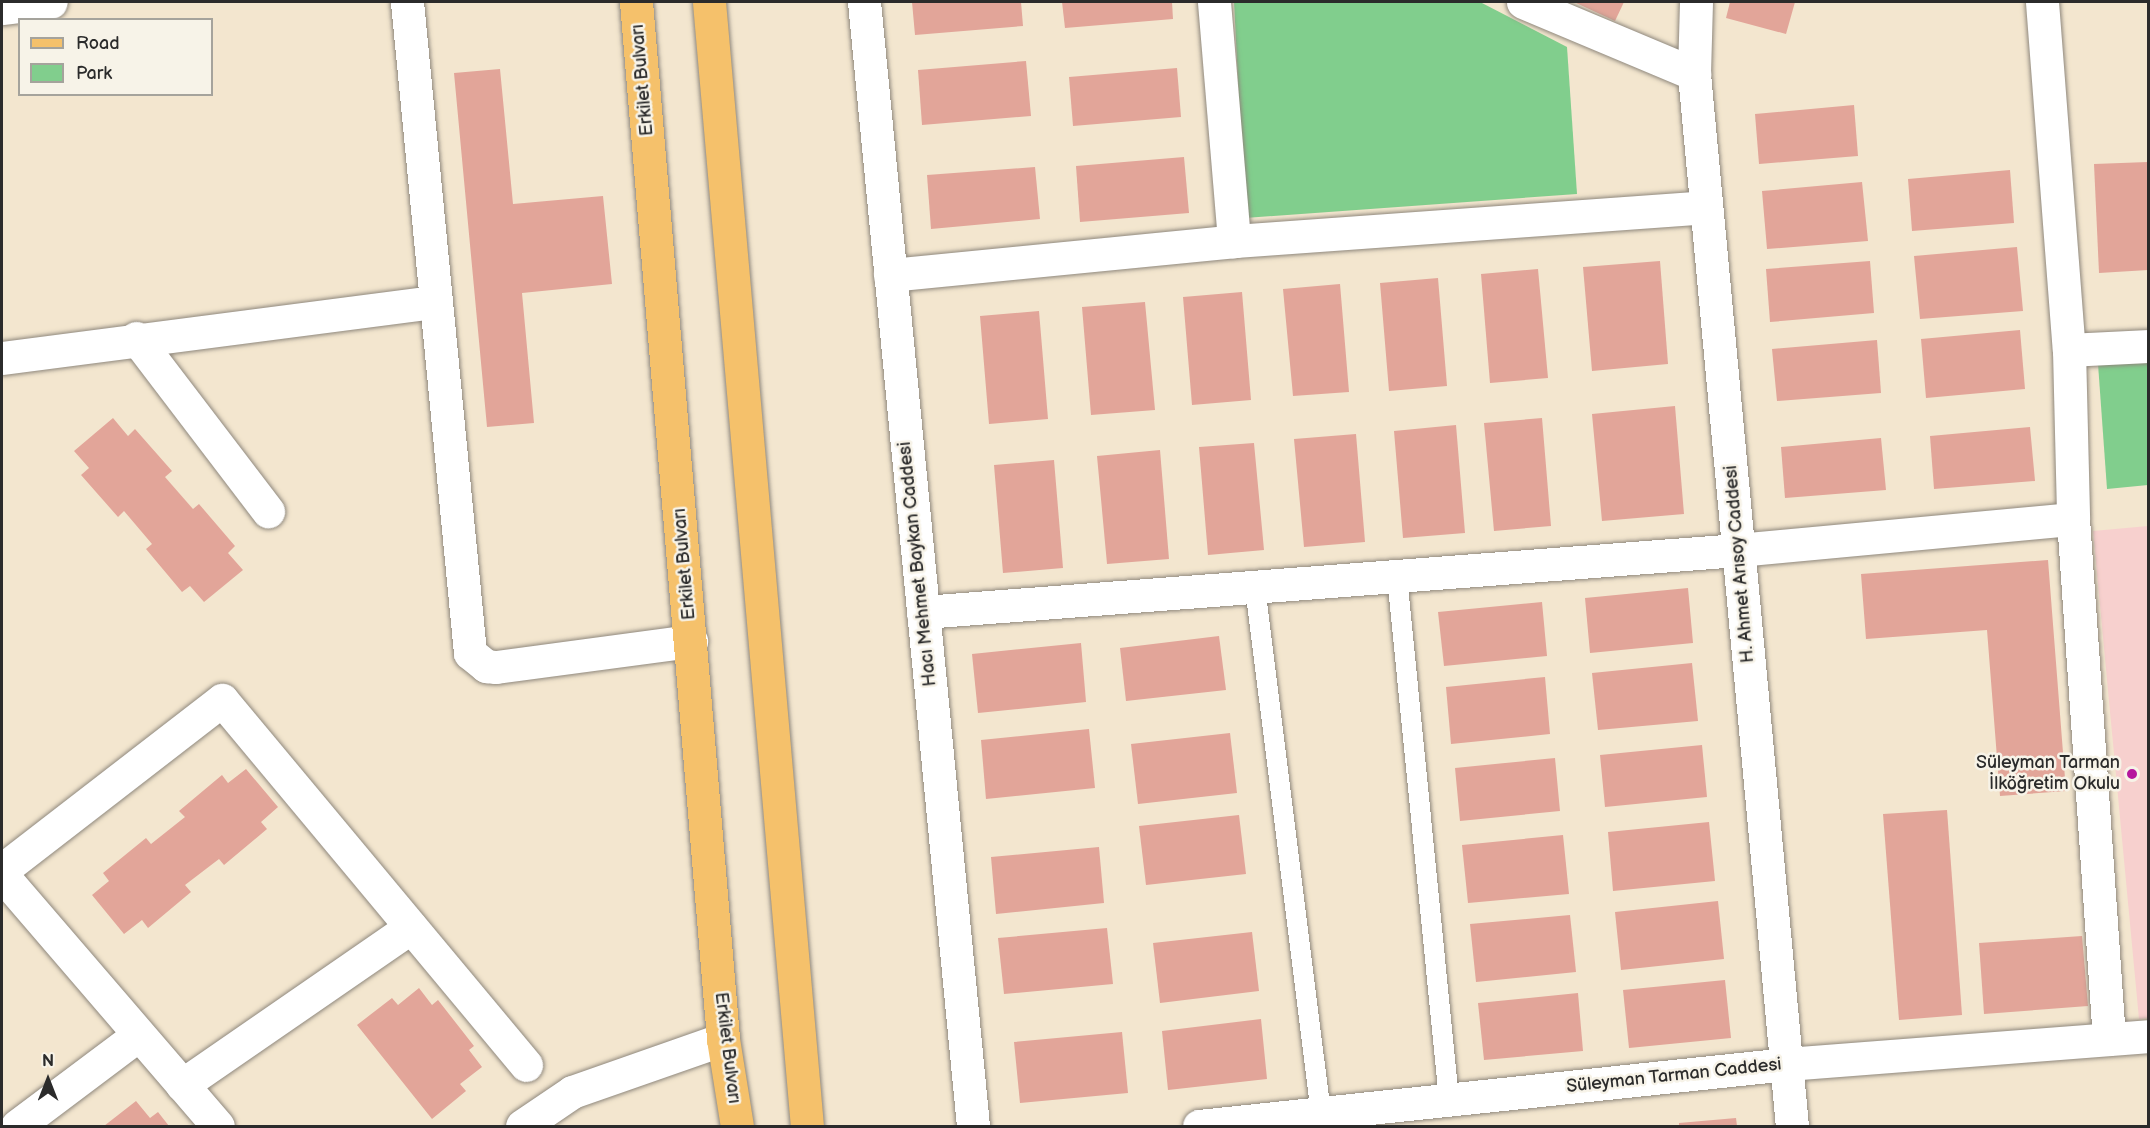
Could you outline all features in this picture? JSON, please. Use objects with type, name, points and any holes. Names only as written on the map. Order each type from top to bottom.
[{"type":"main road","name":"Erkilet Bulvarı","points":[[636,2],[723,1039],[737,1126]]},
{"type":"main road","points":[[709,2],[807,1126]]},
{"type":"street","points":[[2,8],[51,2]]},
{"type":"street","points":[[407,2],[470,653],[486,666],[496,667],[691,641]]},
{"type":"street","name":"Hacı Mehmet Baykan Caddesi","points":[[864,2],[973,1126]]},
{"type":"street","points":[[1214,2],[1234,241]]},
{"type":"street","points":[[1522,2],[1694,74]]},
{"type":"street","name":"H. Ahmet Arısoy Caddesi","points":[[1696,2],[1694,74],[1792,1126]]},
{"type":"street","points":[[2042,2],[2069,350],[2073,519],[2109,1039]]},
{"type":"street","points":[[890,275],[1234,241],[1706,207]]},
{"type":"street","points":[[2,358],[136,338],[435,302]]},
{"type":"street","points":[[136,338],[268,511]]},
{"type":"street","points":[[2069,350],[2148,346]]},
{"type":"street","points":[[923,612],[1738,550],[2073,519]]},
{"type":"street","points":[[2,870],[222,700],[526,1065]]},
{"type":"street","points":[[8,896],[138,1035],[218,1126]]},
{"type":"street","points":[[182,1085],[411,927]]},
{"type":"street","points":[[17,1126],[138,1035]]},
{"type":"street","name":"Süleyman Tarman Caddesi","points":[[1199,1126],[1787,1064],[2148,1036]]},
{"type":"street","points":[[522,1126],[572,1092],[723,1039]]},
{"type":"lane","points":[[1397,576],[1449,1100]]},
{"type":"lane","points":[[1256,587],[1321,1114]]},
{"type":"shaded area","name":"Süleyman Tarman İlköğretim Okulu","points":[[2148,526],[2148,1018],[2139,1019],[2093,531]]},
{"type":"green space","points":[[1234,2],[1480,2],[1567,47],[1577,194],[1245,218]]},
{"type":"green space","points":[[2148,345],[2148,485],[2107,489],[2097,350]]},
{"type":"building","points":[[912,2],[1021,2],[1023,26],[915,35]]},
{"type":"building","points":[[1062,2],[1172,2],[1173,19],[1065,28]]},
{"type":"building","points":[[1574,2],[1624,2],[1615,21]]},
{"type":"building","points":[[1730,2],[1795,2],[1786,34],[1726,18]]},
{"type":"building","points":[[1026,61],[1031,116],[922,125],[918,70]]},
{"type":"building","points":[[1177,68],[1181,117],[1073,126],[1069,77]]},
{"type":"building","points":[[500,69],[513,204],[603,196],[612,284],[522,293],[534,423],[487,427],[454,73]]},
{"type":"building","points":[[1854,105],[1858,156],[1759,164],[1755,114]]},
{"type":"building","points":[[1184,157],[1189,213],[1080,222],[1076,166]]},
{"type":"building","points":[[2148,162],[2148,270],[2099,273],[2094,164]]},
{"type":"building","points":[[1035,167],[1040,219],[931,229],[927,175]]},
{"type":"building","points":[[2010,170],[2014,223],[1912,231],[1908,179]]},
{"type":"building","points":[[1862,182],[1868,241],[1767,249],[1762,191]]},
{"type":"building","points":[[2017,247],[2023,311],[1920,319],[1914,256]]},
{"type":"building","points":[[1660,261],[1668,364],[1592,371],[1583,267]]},
{"type":"building","points":[[1870,261],[1874,313],[1770,322],[1766,269]]},
{"type":"building","points":[[1538,269],[1548,378],[1490,383],[1481,274]]},
{"type":"building","points":[[1438,278],[1447,386],[1389,391],[1380,283]]},
{"type":"building","points":[[1340,284],[1349,392],[1293,396],[1283,289]]},
{"type":"building","points":[[1242,292],[1251,400],[1192,405],[1183,297]]},
{"type":"building","points":[[1145,302],[1155,410],[1091,415],[1082,307]]},
{"type":"building","points":[[1039,311],[1048,419],[989,424],[980,316]]},
{"type":"building","points":[[2020,330],[2025,389],[1926,398],[1921,339]]},
{"type":"building","points":[[1877,340],[1881,393],[1777,401],[1772,349]]},
{"type":"building","points":[[1675,406],[1684,514],[1602,521],[1592,414]]},
{"type":"building","points":[[113,418],[128,436],[135,429],[172,471],[165,477],[193,509],[199,504],[235,546],[228,553],[243,570],[204,602],[190,586],[182,592],[146,549],[152,544],[124,511],[118,517],[81,475],[89,468],[74,451]]},
{"type":"building","points":[[1542,418],[1551,526],[1494,531],[1484,423]]},
{"type":"building","points":[[1456,425],[1465,533],[1403,538],[1394,431]]},
{"type":"building","points":[[2030,427],[2035,481],[1934,489],[1930,436]]},
{"type":"building","points":[[1356,434],[1365,542],[1304,547],[1294,439]]},
{"type":"building","points":[[1881,438],[1886,490],[1785,498],[1781,447]]},
{"type":"building","points":[[1254,443],[1264,550],[1208,555],[1199,447]]},
{"type":"building","points":[[1160,450],[1169,559],[1107,564],[1097,456]]},
{"type":"building","points":[[1054,460],[1063,568],[1003,573],[994,465]]},
{"type":"building","points":[[2048,560],[2066,791],[2000,796],[1987,630],[1866,639],[1861,574]]},
{"type":"building","points":[[1688,588],[1693,643],[1590,653],[1585,598]]},
{"type":"building","points":[[1542,602],[1547,656],[1444,666],[1438,612]]},
{"type":"building","points":[[1219,636],[1226,690],[1126,701],[1120,648]]},
{"type":"building","points":[[1081,643],[1086,702],[978,713],[972,654]]},
{"type":"building","points":[[1692,663],[1698,721],[1598,730],[1592,673]]},
{"type":"building","points":[[1545,677],[1550,734],[1451,744],[1446,687]]},
{"type":"building","points":[[1089,729],[1095,788],[986,799],[981,740]]},
{"type":"building","points":[[1230,733],[1237,793],[1138,804],[1131,744]]},
{"type":"building","points":[[1702,745],[1707,797],[1605,807],[1600,755]]},
{"type":"building","points":[[1555,758],[1560,811],[1460,821],[1455,768]]},
{"type":"building","points":[[246,769],[278,807],[261,822],[267,829],[224,865],[219,859],[185,885],[191,892],[148,928],[142,920],[124,934],[92,895],[109,881],[103,873],[146,838],[151,844],[185,817],[179,811],[222,775],[228,783]]},
{"type":"building","points":[[1947,810],[1962,1015],[1899,1020],[1883,814]]},
{"type":"building","points":[[1239,815],[1246,874],[1146,885],[1139,826]]},
{"type":"building","points":[[1709,822],[1715,881],[1613,891],[1608,832]]},
{"type":"building","points":[[1563,835],[1569,894],[1468,903],[1462,845]]},
{"type":"building","points":[[1099,847],[1104,903],[996,914],[991,857]]},
{"type":"building","points":[[1718,901],[1724,959],[1621,970],[1615,912]]},
{"type":"building","points":[[1570,915],[1576,972],[1476,982],[1470,924]]},
{"type":"building","points":[[1107,928],[1113,984],[1004,994],[998,938]]},
{"type":"building","points":[[1252,932],[1259,991],[1160,1003],[1153,943]]},
{"type":"building","points":[[2082,936],[2088,1006],[1984,1014],[1979,943]]},
{"type":"building","points":[[1725,980],[1731,1038],[1629,1048],[1623,990]]},
{"type":"building","points":[[419,988],[432,1005],[438,1000],[474,1046],[469,1050],[482,1067],[460,1084],[466,1091],[432,1119],[357,1025],[392,998],[398,1005]]},
{"type":"building","points":[[1578,993],[1583,1051],[1484,1060],[1478,1003]]},
{"type":"building","points":[[1261,1019],[1267,1079],[1168,1090],[1162,1031]]},
{"type":"building","points":[[1122,1032],[1128,1093],[1020,1103],[1014,1042]]},
{"type":"building","points":[[136,1101],[150,1118],[158,1112],[169,1126],[104,1126]]},
{"type":"building","points":[[1736,1118],[1737,1126],[1679,1126],[1679,1123]]},
{"type":"place","name":"Süleyman Tarman İlköğretim Okulu","points":[[2132,774]]}]
